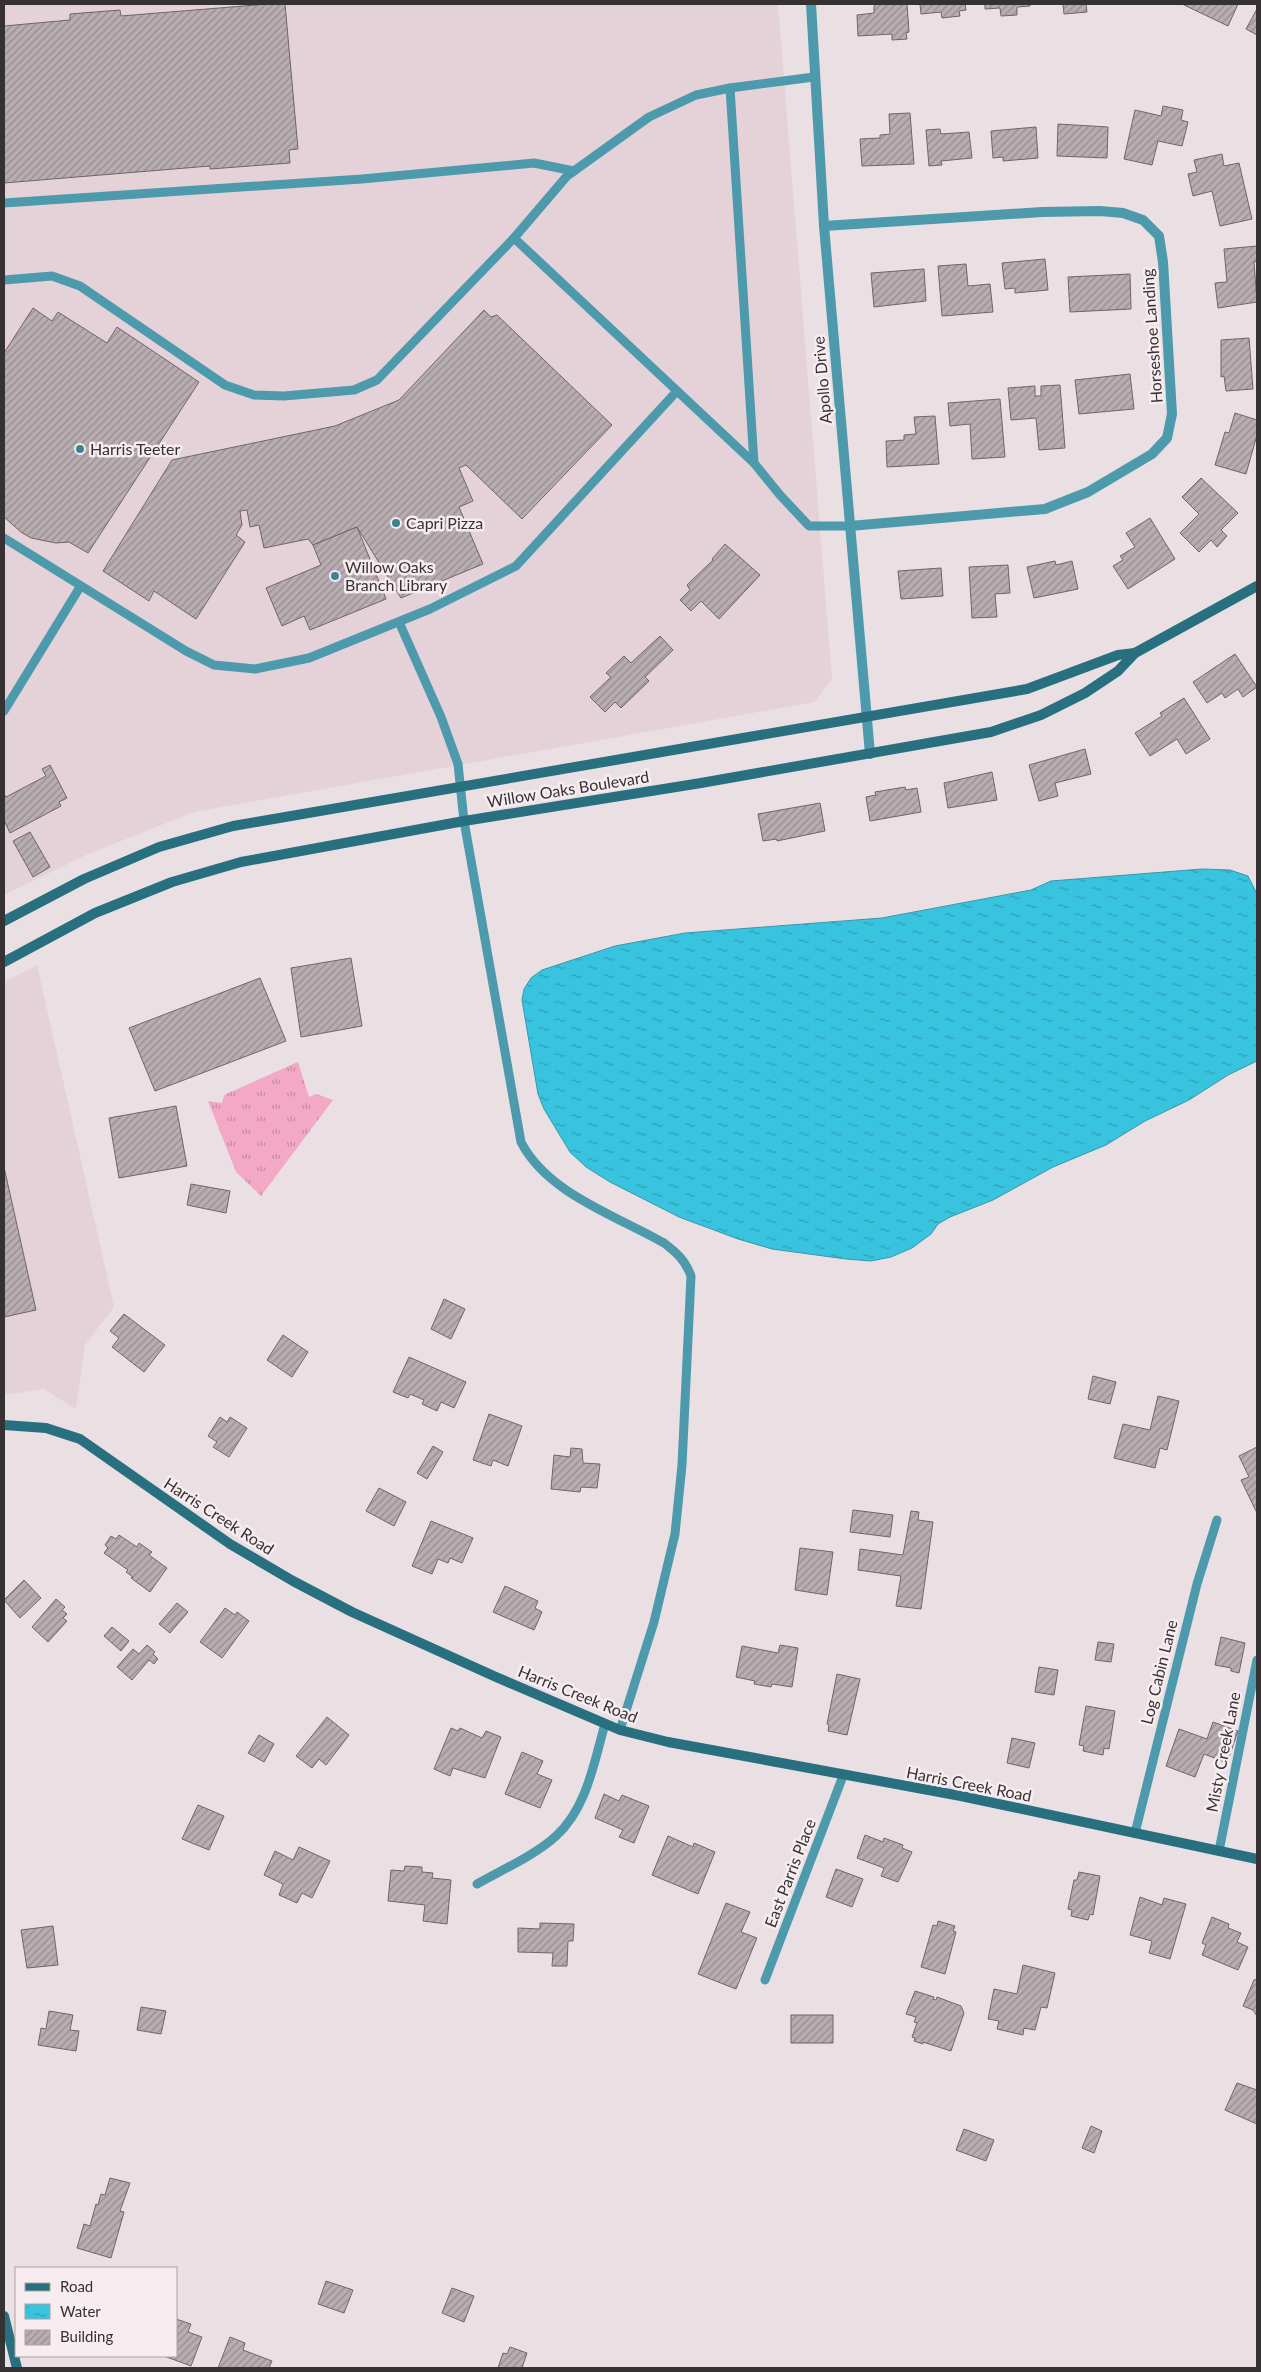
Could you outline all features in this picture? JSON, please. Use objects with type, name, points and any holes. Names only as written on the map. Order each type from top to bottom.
[{"type":"street","name":"Apollo Drive","points":[[811,4],[824,226],[870,754]]},
{"type":"street","name":"Horseshoe Landing","points":[[824,226],[1042,212],[1122,212],[1143,220],[1159,236],[1163,262],[1172,414],[1168,438],[1152,454],[1088,492],[1045,509],[850,526]]},
{"type":"street","name":"Willow Oaks Boulevard","points":[[4,962],[95,913],[172,882],[241,862],[464,821],[870,754],[991,732],[1041,715],[1085,693],[1118,671],[1135,653],[1257,586]]},
{"type":"street","name":"Willow Oaks Boulevard","points":[[4,921],[84,879],[159,847],[233,826],[461,785],[1027,689],[1118,655],[1135,653]]},
{"type":"street","name":"Harris Creek Road","points":[[4,1425],[46,1428],[80,1440],[230,1544],[293,1581],[352,1612],[620,1730],[668,1742],[843,1776],[961,1796],[1257,1859]]},
{"type":"street","points":[[4,2316],[17,2368]]},
{"type":"lane","points":[[4,280],[52,276],[80,286],[225,385],[254,395],[284,396],[354,390],[377,380],[514,238],[567,176],[649,117],[696,95],[730,88],[814,77]]},
{"type":"lane","points":[[730,88],[754,463]]},
{"type":"lane","points":[[4,203],[362,179],[534,162],[574,171]]},
{"type":"lane","points":[[514,238],[754,463],[809,526],[850,526]]},
{"type":"lane","points":[[4,538],[80,587],[186,651],[214,665],[254,669],[309,658],[430,609],[516,566],[677,391]]},
{"type":"lane","points":[[4,712],[80,587]]},
{"type":"lane","points":[[399,622],[441,717],[458,764],[464,821],[517,1129],[527,1154],[549,1178],[564,1190],[644,1232],[679,1253],[687,1264],[691,1276],[683,1456],[675,1534],[654,1622],[620,1730]]},
{"type":"lane","name":"Log Cabin Lane","points":[[1135,1833],[1197,1584],[1217,1520]]},
{"type":"lane","name":"Misty Creek Lane","points":[[1219,1851],[1257,1660]]},
{"type":"lane","points":[[477,1884],[556,1836],[571,1818],[586,1788],[605,1724]]},
{"type":"lane","name":"East Parris Place","points":[[765,1980],[843,1776]]},
{"type":"shaded area","points":[[4,4],[778,4],[832,679],[815,702],[194,812],[86,855],[4,895]]},
{"type":"shaded area","points":[[37,965],[114,1307],[85,1345],[76,1409],[44,1389],[4,1395],[4,982]]},
{"type":"green space","points":[[298,1062],[309,1097],[316,1094],[333,1100],[261,1196],[236,1172],[208,1101],[222,1103],[224,1095]]},
{"type":"water","points":[[1202,869],[1230,870],[1248,876],[1257,894],[1257,1061],[1228,1075],[1189,1100],[1145,1121],[1106,1145],[1053,1167],[993,1200],[950,1217],[938,1224],[931,1234],[912,1248],[891,1257],[871,1261],[772,1249],[738,1239],[679,1217],[610,1182],[586,1167],[570,1152],[544,1109],[538,1094],[522,1000],[524,989],[531,978],[542,970],[615,946],[685,933],[882,918],[1031,890],[1051,881]]},
{"type":"building","points":[[285,4],[298,149],[289,150],[290,163],[210,169],[210,166],[4,183],[4,26],[70,20],[70,14],[120,10],[121,16]]},
{"type":"building","points":[[877,4],[907,4],[909,32],[906,33],[907,39],[892,40],[892,34],[858,36],[857,15],[874,13],[874,6]]},
{"type":"building","points":[[920,4],[965,4],[966,10],[959,11],[960,16],[942,18],[941,12],[921,14]]},
{"type":"building","points":[[985,4],[1030,4],[1030,6],[1017,7],[1017,15],[1001,16],[1000,8],[985,9]]},
{"type":"building","points":[[1063,4],[1086,4],[1087,12],[1064,14]]},
{"type":"building","points":[[1182,4],[1238,4],[1228,26]]},
{"type":"building","points":[[1257,9],[1257,35],[1246,29]]},
{"type":"building","points":[[1163,106],[1183,110],[1181,120],[1188,122],[1182,146],[1158,141],[1152,165],[1124,159],[1135,110],[1161,116]]},
{"type":"building","points":[[910,113],[914,164],[862,166],[860,139],[880,138],[880,135],[890,134],[889,114]]},
{"type":"building","points":[[1058,124],[1108,127],[1107,158],[1057,156]]},
{"type":"building","points":[[1036,127],[1038,158],[1003,161],[1003,157],[993,158],[991,131]]},
{"type":"building","points":[[940,129],[941,134],[969,132],[972,158],[941,161],[942,165],[929,166],[926,130]]},
{"type":"building","points":[[1222,154],[1224,166],[1239,163],[1252,219],[1220,226],[1212,191],[1193,196],[1188,174],[1197,172],[1194,160]]},
{"type":"building","points":[[1257,246],[1257,261],[1254,262],[1257,302],[1218,308],[1215,283],[1227,282],[1224,249]]},
{"type":"building","points":[[1045,259],[1048,290],[1015,293],[1015,288],[1005,289],[1002,263]]},
{"type":"building","points":[[966,264],[968,286],[990,284],[993,312],[942,316],[938,266]]},
{"type":"building","points":[[924,269],[926,301],[874,307],[871,273]]},
{"type":"building","points":[[1130,274],[1131,309],[1070,312],[1068,277]]},
{"type":"building","name":"Harris Teeter","points":[[33,308],[52,321],[58,312],[107,343],[117,327],[199,382],[88,553],[69,542],[56,543],[31,538],[4,517],[4,353]]},
{"type":"building","points":[[484,310],[491,317],[497,315],[612,425],[522,519],[466,465],[459,468],[473,501],[459,507],[483,564],[401,598],[357,527],[313,545],[308,539],[264,548],[259,525],[250,527],[247,510],[240,511],[242,525],[236,535],[245,542],[196,619],[154,591],[149,601],[103,571],[172,460],[335,426],[399,400]]},
{"type":"building","points":[[1249,338],[1253,389],[1226,391],[1224,376],[1221,377],[1221,340]]},
{"type":"building","points":[[1130,374],[1134,409],[1079,414],[1075,380]]},
{"type":"building","points":[[1060,385],[1065,448],[1039,450],[1036,418],[1011,420],[1008,388],[1035,386],[1035,396],[1041,396],[1041,386]]},
{"type":"building","points":[[1000,399],[1005,457],[972,459],[970,424],[950,426],[948,403]]},
{"type":"building","points":[[1235,413],[1257,420],[1257,435],[1246,474],[1215,465],[1225,432],[1229,433]]},
{"type":"building","points":[[935,416],[939,464],[887,467],[886,441],[904,440],[904,435],[916,434],[914,417]]},
{"type":"building","points":[[1201,478],[1238,513],[1221,530],[1227,536],[1217,547],[1211,540],[1199,552],[1180,533],[1199,514],[1182,497]]},
{"type":"building","points":[[1150,518],[1175,559],[1128,589],[1113,566],[1123,560],[1120,556],[1135,547],[1126,533]]},
{"type":"building","name":"Willow Oaks Branch Library","points":[[357,527],[386,599],[310,630],[304,616],[282,626],[266,588],[321,565],[313,545]]},
{"type":"building","points":[[725,544],[760,575],[719,619],[701,601],[691,611],[680,600],[690,590],[687,585],[713,560]]},
{"type":"building","points":[[1055,561],[1056,565],[1072,561],[1078,589],[1034,598],[1027,567]]},
{"type":"building","points":[[1008,565],[1010,593],[995,594],[997,617],[972,618],[969,567]]},
{"type":"building","points":[[941,568],[943,596],[901,599],[898,571]]},
{"type":"building","points":[[660,636],[673,650],[645,677],[649,681],[621,708],[615,702],[605,712],[590,697],[611,677],[606,673],[624,656],[631,663]]},
{"type":"building","points":[[1235,654],[1257,687],[1243,697],[1238,689],[1225,698],[1222,693],[1207,703],[1193,682]]},
{"type":"building","points":[[1184,698],[1210,739],[1186,754],[1177,739],[1150,756],[1135,733],[1162,716],[1160,713]]},
{"type":"building","points":[[1085,749],[1091,774],[1055,783],[1058,796],[1039,801],[1029,765]]},
{"type":"building","points":[[50,765],[67,798],[59,802],[61,806],[10,833],[4,820],[4,794],[6,797],[46,776],[42,769]]},
{"type":"building","points":[[992,772],[997,800],[948,808],[944,783]]},
{"type":"building","points":[[905,787],[906,790],[917,788],[921,812],[870,821],[866,797],[876,795],[875,792]]},
{"type":"building","points":[[820,803],[825,831],[777,841],[777,839],[763,841],[758,814]]},
{"type":"building","points":[[30,832],[50,867],[33,877],[13,841]]},
{"type":"building","points":[[351,958],[362,1026],[301,1037],[291,968]]},
{"type":"building","points":[[260,978],[286,1041],[155,1091],[129,1028]]},
{"type":"building","points":[[176,1106],[187,1166],[119,1178],[109,1118]]},
{"type":"building","points":[[4,1167],[36,1310],[4,1317]]},
{"type":"building","points":[[191,1184],[230,1191],[226,1213],[187,1205]]},
{"type":"building","points":[[444,1299],[465,1309],[451,1339],[431,1329]]},
{"type":"building","points":[[124,1314],[165,1345],[144,1372],[112,1347],[119,1338],[110,1331]]},
{"type":"building","points":[[283,1335],[308,1352],[292,1377],[267,1360]]},
{"type":"building","points":[[409,1357],[466,1382],[454,1408],[441,1402],[437,1411],[422,1404],[424,1400],[410,1394],[408,1398],[393,1392]]},
{"type":"building","points":[[1093,1376],[1116,1382],[1110,1404],[1088,1399]]},
{"type":"building","points":[[1158,1396],[1179,1401],[1167,1450],[1160,1448],[1155,1468],[1114,1458],[1123,1424],[1150,1430]]},
{"type":"building","points":[[489,1414],[522,1426],[508,1466],[493,1460],[491,1466],[473,1460]]},
{"type":"building","points":[[220,1417],[227,1422],[230,1417],[247,1428],[229,1457],[213,1447],[217,1442],[208,1436]]},
{"type":"building","points":[[433,1446],[443,1452],[427,1479],[417,1473]]},
{"type":"building","points":[[1257,1447],[1257,1513],[1241,1480],[1249,1477],[1239,1456]]},
{"type":"building","points":[[571,1448],[582,1449],[583,1463],[600,1464],[597,1488],[581,1487],[580,1492],[551,1489],[554,1455],[570,1457]]},
{"type":"building","points":[[379,1488],[406,1502],[394,1526],[366,1511]]},
{"type":"building","points":[[853,1510],[893,1515],[890,1537],[850,1532]]},
{"type":"building","points":[[911,1511],[919,1512],[918,1520],[933,1522],[921,1609],[896,1606],[901,1576],[858,1570],[860,1549],[903,1555]]},
{"type":"building","points":[[431,1521],[473,1538],[462,1563],[450,1558],[448,1563],[438,1559],[432,1574],[412,1566]]},
{"type":"building","points":[[119,1535],[137,1547],[139,1543],[152,1552],[149,1555],[167,1568],[150,1592],[131,1578],[133,1577],[126,1572],[128,1570],[104,1553],[108,1548],[105,1545],[111,1536],[116,1539]]},
{"type":"building","points":[[800,1548],[833,1552],[827,1595],[795,1590]]},
{"type":"building","points":[[24,1580],[41,1598],[20,1618],[4,1600]]},
{"type":"building","points":[[505,1586],[538,1601],[535,1608],[542,1612],[534,1630],[493,1612]]},
{"type":"building","points":[[56,1599],[65,1607],[62,1610],[67,1614],[63,1618],[67,1621],[48,1642],[32,1627]]},
{"type":"building","points":[[177,1603],[188,1612],[170,1633],[159,1624]]},
{"type":"building","points":[[225,1608],[235,1615],[237,1612],[249,1621],[222,1658],[200,1642]]},
{"type":"building","points":[[112,1627],[129,1641],[121,1651],[104,1636]]},
{"type":"building","points":[[1221,1637],[1245,1643],[1239,1673],[1231,1671],[1231,1668],[1215,1665]]},
{"type":"building","points":[[1098,1642],[1114,1644],[1111,1662],[1095,1660]]},
{"type":"building","points":[[147,1645],[155,1652],[153,1654],[158,1659],[154,1664],[149,1660],[132,1680],[117,1667],[133,1649],[139,1654]]},
{"type":"building","points":[[780,1645],[798,1648],[792,1687],[772,1684],[771,1687],[754,1684],[755,1681],[736,1677],[742,1646],[778,1653]]},
{"type":"building","points":[[1039,1667],[1058,1670],[1054,1695],[1035,1692]]},
{"type":"building","points":[[837,1674],[860,1679],[847,1735],[828,1731],[829,1725],[827,1724]]},
{"type":"building","points":[[1086,1706],[1115,1711],[1109,1749],[1104,1748],[1103,1755],[1083,1751],[1084,1746],[1079,1745]]},
{"type":"building","points":[[327,1717],[349,1735],[326,1765],[319,1759],[312,1768],[296,1756]]},
{"type":"building","points":[[1213,1722],[1238,1731],[1227,1763],[1204,1754],[1195,1777],[1166,1766],[1179,1729],[1207,1739]]},
{"type":"building","points":[[451,1728],[458,1731],[460,1728],[482,1738],[486,1731],[501,1737],[485,1778],[453,1768],[450,1776],[434,1769]]},
{"type":"building","points":[[259,1735],[274,1744],[264,1762],[248,1753]]},
{"type":"building","points":[[1012,1738],[1035,1743],[1029,1768],[1007,1763]]},
{"type":"building","points":[[522,1752],[543,1761],[537,1774],[552,1780],[540,1808],[505,1794]]},
{"type":"building","points":[[604,1794],[619,1801],[622,1795],[649,1806],[634,1843],[619,1837],[623,1830],[595,1818]]},
{"type":"building","points":[[198,1805],[224,1816],[209,1850],[182,1839]]},
{"type":"building","points":[[865,1835],[883,1842],[884,1838],[903,1845],[902,1848],[912,1852],[898,1882],[881,1876],[884,1868],[857,1858]]},
{"type":"building","points":[[668,1836],[693,1847],[694,1843],[715,1852],[698,1894],[652,1875]]},
{"type":"building","points":[[299,1847],[330,1861],[312,1898],[302,1893],[297,1903],[279,1895],[283,1884],[264,1875],[275,1851],[293,1860]]},
{"type":"building","points":[[405,1866],[422,1867],[422,1872],[433,1873],[432,1878],[451,1880],[447,1924],[423,1921],[425,1905],[388,1901],[391,1870],[404,1871]]},
{"type":"building","points":[[836,1869],[863,1879],[852,1907],[826,1897]]},
{"type":"building","points":[[1079,1872],[1100,1876],[1093,1915],[1090,1914],[1088,1920],[1071,1916],[1072,1910],[1068,1909],[1074,1880],[1077,1880]]},
{"type":"building","points":[[1140,1897],[1162,1905],[1164,1898],[1186,1904],[1170,1959],[1149,1953],[1152,1941],[1130,1935]]},
{"type":"building","points":[[726,1903],[750,1912],[741,1932],[757,1938],[736,1989],[698,1974]]},
{"type":"building","points":[[1212,1917],[1229,1924],[1228,1928],[1241,1933],[1237,1942],[1248,1947],[1238,1970],[1202,1955],[1206,1945],[1202,1943]]},
{"type":"building","points":[[938,1921],[955,1926],[953,1931],[956,1932],[945,1974],[921,1967],[933,1925],[937,1926]]},
{"type":"building","points":[[540,1923],[574,1924],[573,1941],[568,1941],[567,1966],[552,1966],[553,1953],[518,1952],[518,1928],[540,1929]]},
{"type":"building","points":[[53,1926],[58,1965],[27,1968],[21,1930]]},
{"type":"building","points":[[1023,1965],[1055,1973],[1047,2008],[1041,2007],[1035,2030],[1024,2028],[1023,2035],[997,2029],[999,2021],[988,2019],[994,1989],[1017,1994]]},
{"type":"building","points":[[1257,1979],[1257,2016],[1253,2010],[1243,2006],[1254,1980]]},
{"type":"building","points":[[915,1991],[934,1997],[933,1999],[936,2000],[937,1997],[961,2006],[964,2013],[951,2051],[914,2041],[915,2038],[912,2037],[917,2023],[914,2022],[916,2017],[906,2014]]},
{"type":"building","points":[[141,2007],[166,2011],[161,2034],[137,2030]]},
{"type":"building","points":[[49,2011],[73,2015],[70,2030],[79,2031],[76,2051],[38,2045],[41,2028],[46,2029]]},
{"type":"building","points":[[791,2015],[833,2015],[833,2043],[791,2043]]},
{"type":"building","points":[[1237,2083],[1257,2090],[1257,2124],[1225,2110]]},
{"type":"building","points":[[1091,2126],[1102,2131],[1094,2153],[1082,2148]]},
{"type":"building","points":[[964,2129],[994,2140],[986,2161],[956,2150]]},
{"type":"building","points":[[110,2178],[130,2183],[120,2211],[124,2212],[111,2258],[77,2248],[84,2224],[90,2226],[96,2204],[98,2205],[101,2194],[105,2195]]},
{"type":"building","points":[[326,2281],[353,2290],[344,2313],[318,2304]]},
{"type":"building","points":[[452,2288],[474,2296],[464,2322],[442,2313]]},
{"type":"building","points":[[178,2320],[191,2324],[188,2332],[202,2337],[191,2366],[167,2357],[178,2357]]},
{"type":"building","points":[[230,2337],[245,2343],[243,2350],[272,2361],[269,2368],[218,2368]]},
{"type":"building","points":[[510,2347],[527,2353],[522,2368],[498,2368],[503,2353],[507,2354]]},
{"type":"place","name":"Harris Teeter","points":[[80,449]]},
{"type":"place","name":"Capri Pizza","points":[[396,523]]},
{"type":"place","name":"Willow Oaks Branch Library","points":[[335,576]]}]
